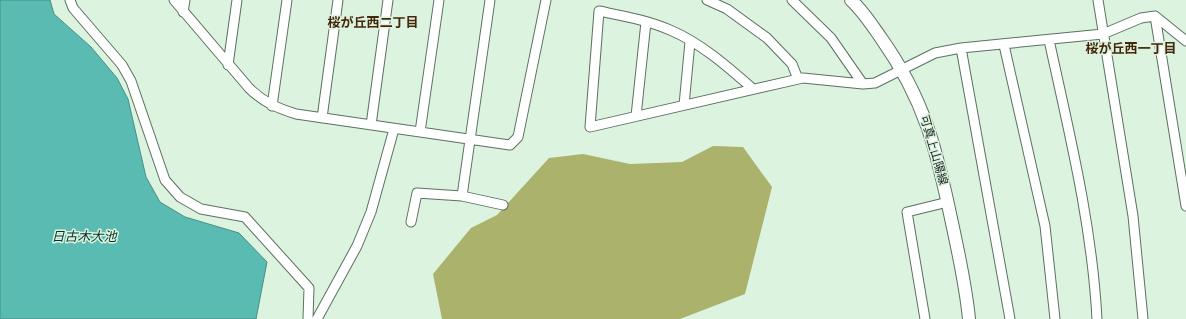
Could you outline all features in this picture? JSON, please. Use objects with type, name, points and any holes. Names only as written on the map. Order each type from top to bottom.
[{"type":"main road","name":"可真上山陽線","points":[[851,0],[869,21],[903,70],[926,118],[943,175],[963,273],[969,319]]},
{"type":"street","points":[[70,0],[73,8],[122,65],[131,81],[166,180],[180,197],[201,209],[245,217],[309,288],[308,319]]},
{"type":"street","points":[[174,0],[258,98],[272,106],[296,114],[470,140],[510,144],[518,137],[546,0]]},
{"type":"street","points":[[183,12],[185,0]]},
{"type":"street","points":[[228,64],[237,0]]},
{"type":"street","points":[[272,106],[287,0]]},
{"type":"street","points":[[322,118],[338,0]]},
{"type":"street","points":[[371,125],[388,0]]},
{"type":"street","points":[[420,132],[438,0]]},
{"type":"street","points":[[462,196],[490,0]]},
{"type":"street","points":[[708,0],[727,9],[767,38],[792,64],[798,79]]},
{"type":"street","points":[[792,0],[831,38],[863,84]]},
{"type":"street","points":[[1098,0],[1103,34],[1111,71],[1132,208],[1143,319]]},
{"type":"street","points":[[753,88],[722,62],[671,30],[599,10],[590,127],[753,88],[798,79],[863,84],[875,83],[935,53],[961,48],[1103,34],[1141,18],[1155,16],[1186,41]]},
{"type":"street","points":[[1155,16],[1186,206]]},
{"type":"street","points":[[636,116],[646,22]]},
{"type":"street","points":[[1173,29],[1186,32]]},
{"type":"street","points":[[1049,40],[1085,207],[1095,280],[1097,319]]},
{"type":"street","points":[[684,104],[690,42]]},
{"type":"street","points":[[1004,44],[1045,226],[1055,319]]},
{"type":"street","points":[[961,48],[996,232],[1010,319]]},
{"type":"street","points":[[317,319],[357,246],[371,212],[394,129]]},
{"type":"street","points":[[411,222],[417,193],[462,196],[503,205]]},
{"type":"street","points":[[925,319],[907,212],[948,202]]},
{"type":"green space","points":[[713,146],[743,147],[772,187],[745,294],[680,319],[442,319],[433,274],[471,228],[497,215],[549,158],[583,154],[630,164],[682,162]]},
{"type":"water","name":"日古木大池","points":[[0,0],[50,0],[54,14],[91,47],[117,78],[128,99],[146,177],[160,202],[185,217],[239,233],[267,262],[256,319],[0,319]]},
{"type":"district","name":"桜が丘西二丁目","points":[[373,22]]},
{"type":"district","name":"桜が丘西一丁目","points":[[1131,48]]}]
